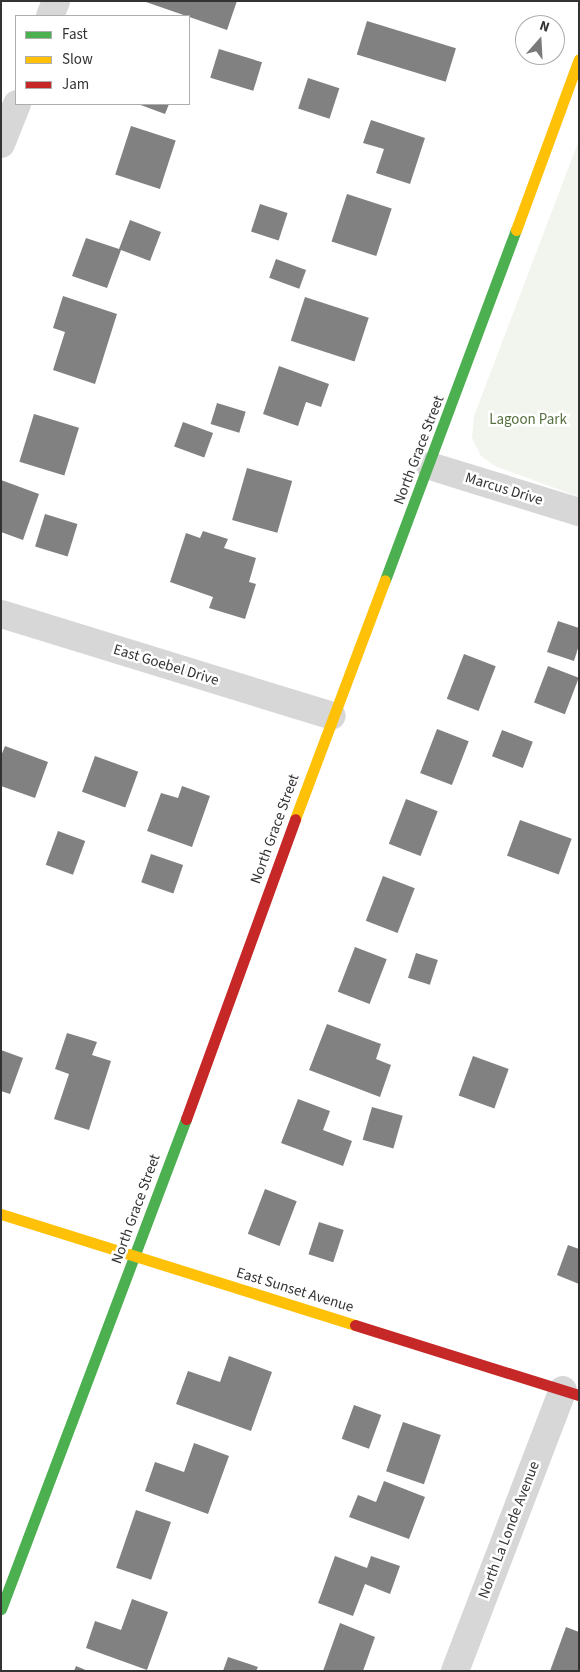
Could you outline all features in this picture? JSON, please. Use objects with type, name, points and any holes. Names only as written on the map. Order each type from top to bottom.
[{"type":"street","points":[[50,15],[56,1]]},
{"type":"street","name":"North Grace Street","points":[[1,1609],[136,1255],[332,716],[430,466],[579,59]]},
{"type":"street","points":[[1,144],[16,105]]},
{"type":"street","name":"Marcus Drive","points":[[430,466],[579,512]]},
{"type":"street","name":"East Goebel Drive","points":[[1,614],[332,716]]},
{"type":"street","name":"East Sunset Avenue","points":[[1,1214],[571,1392]]},
{"type":"street","name":"North La Londe Avenue","points":[[455,1671],[571,1392]]},
{"type":"green space","name":"Lagoon Park","points":[[579,140],[579,497],[495,466],[481,456],[472,438],[474,416]]},
{"type":"building","points":[[143,1],[237,1],[227,30],[190,17],[190,15],[184,15]]},
{"type":"building","points":[[367,21],[456,48],[446,82],[357,54]]},
{"type":"building","points":[[219,49],[262,62],[253,91],[210,78]]},
{"type":"building","points":[[308,78],[339,88],[329,119],[298,108]]},
{"type":"building","points":[[141,105],[169,105],[165,114]]},
{"type":"building","points":[[371,120],[425,138],[410,184],[376,173],[384,149],[363,143]]},
{"type":"building","points":[[131,126],[176,141],[160,189],[115,175]]},
{"type":"building","points":[[347,194],[392,209],[376,256],[332,242]]},
{"type":"building","points":[[260,204],[288,213],[279,241],[251,232]]},
{"type":"building","points":[[130,220],[161,232],[150,261],[121,250],[107,288],[72,276],[86,238],[119,249]]},
{"type":"building","points":[[276,259],[306,270],[299,289],[269,278]]},
{"type":"building","points":[[63,296],[117,314],[95,384],[53,370],[65,332],[53,328]]},
{"type":"building","points":[[305,297],[369,318],[355,361],[291,341]]},
{"type":"building","points":[[279,366],[329,384],[321,407],[306,402],[298,426],[263,414]]},
{"type":"building","points":[[217,403],[246,412],[239,433],[211,424]]},
{"type":"building","points":[[34,414],[79,428],[64,476],[19,462]]},
{"type":"building","points":[[183,422],[213,433],[204,457],[174,446]]},
{"type":"building","points":[[247,468],[292,481],[277,533],[232,520]]},
{"type":"building","points":[[1,480],[39,494],[23,540],[1,532]]},
{"type":"building","points":[[45,514],[78,524],[68,556],[35,547]]},
{"type":"building","points":[[203,531],[228,539],[224,548],[256,558],[249,582],[256,584],[245,619],[209,608],[213,597],[170,582],[186,533],[200,538]]},
{"type":"building","points":[[558,621],[579,628],[579,645],[574,661],[547,652]]},
{"type":"building","points":[[464,654],[496,666],[479,711],[447,699]]},
{"type":"building","points":[[548,666],[579,678],[565,714],[534,702]]},
{"type":"building","points":[[437,729],[469,741],[452,785],[420,773]]},
{"type":"building","points":[[502,730],[533,742],[523,768],[492,756]]},
{"type":"building","points":[[5,746],[48,762],[35,798],[1,786],[1,756]]},
{"type":"building","points":[[95,756],[138,772],[125,807],[82,792]]},
{"type":"building","points":[[182,786],[210,796],[192,847],[147,831],[161,793],[178,798]]},
{"type":"building","points":[[406,799],[438,811],[421,856],[389,844]]},
{"type":"building","points":[[520,820],[572,839],[559,875],[507,856]]},
{"type":"building","points":[[58,831],[85,841],[73,875],[46,865]]},
{"type":"building","points":[[151,854],[183,865],[173,893],[141,882]]},
{"type":"building","points":[[383,876],[415,888],[398,933],[366,921]]},
{"type":"building","points":[[355,947],[387,959],[370,1004],[338,992]]},
{"type":"building","points":[[416,953],[438,960],[430,985],[408,978]]},
{"type":"building","points":[[327,1024],[381,1044],[376,1059],[391,1065],[380,1097],[309,1070]]},
{"type":"building","points":[[67,1033],[97,1042],[92,1055],[111,1061],[89,1130],[54,1119],[69,1074],[55,1069]]},
{"type":"building","points":[[1,1050],[23,1058],[10,1094],[1,1091]]},
{"type":"building","points":[[473,1056],[509,1069],[494,1108],[459,1095]]},
{"type":"building","points":[[298,1099],[330,1111],[323,1130],[352,1141],[343,1166],[281,1143]]},
{"type":"building","points":[[372,1107],[403,1116],[393,1149],[363,1140]]},
{"type":"building","points":[[265,1189],[297,1201],[280,1246],[248,1234]]},
{"type":"building","points":[[319,1222],[344,1230],[333,1262],[308,1254]]},
{"type":"building","points":[[568,1245],[579,1249],[579,1284],[557,1275]]},
{"type":"building","points":[[229,1356],[272,1372],[251,1431],[176,1404],[188,1371],[220,1382]]},
{"type":"building","points":[[354,1405],[381,1415],[369,1449],[342,1439]]},
{"type":"building","points":[[403,1422],[441,1435],[424,1484],[386,1471]]},
{"type":"building","points":[[194,1443],[229,1456],[208,1514],[145,1491],[155,1462],[184,1472]]},
{"type":"building","points":[[384,1481],[425,1497],[409,1539],[349,1517],[358,1495],[376,1502]]},
{"type":"building","points":[[136,1510],[171,1522],[151,1580],[116,1568]]},
{"type":"building","points":[[335,1556],[367,1568],[371,1556],[400,1566],[390,1594],[365,1584],[353,1616],[318,1603]]},
{"type":"building","points":[[132,1599],[168,1612],[147,1670],[86,1648],[95,1621],[121,1630]]},
{"type":"building","points":[[340,1623],[375,1637],[363,1671],[323,1671]]},
{"type":"building","points":[[566,1627],[579,1632],[579,1671],[550,1671]]},
{"type":"building","points":[[228,1657],[258,1667],[256,1671],[223,1671]]},
{"type":"building","points":[[76,1666],[88,1671],[74,1671]]},
{"type":"traffic: fast","points":[[385,580],[516,230]]},
{"type":"traffic: fast","points":[[1,1609],[186,1119]]},
{"type":"traffic: slow","points":[[516,230],[579,59]]},
{"type":"traffic: slow","points":[[295,819],[385,580]]},
{"type":"traffic: slow","points":[[1,1214],[355,1325]]},
{"type":"traffic: jam","points":[[186,1119],[295,819]]},
{"type":"traffic: jam","points":[[355,1325],[579,1395]]}]
